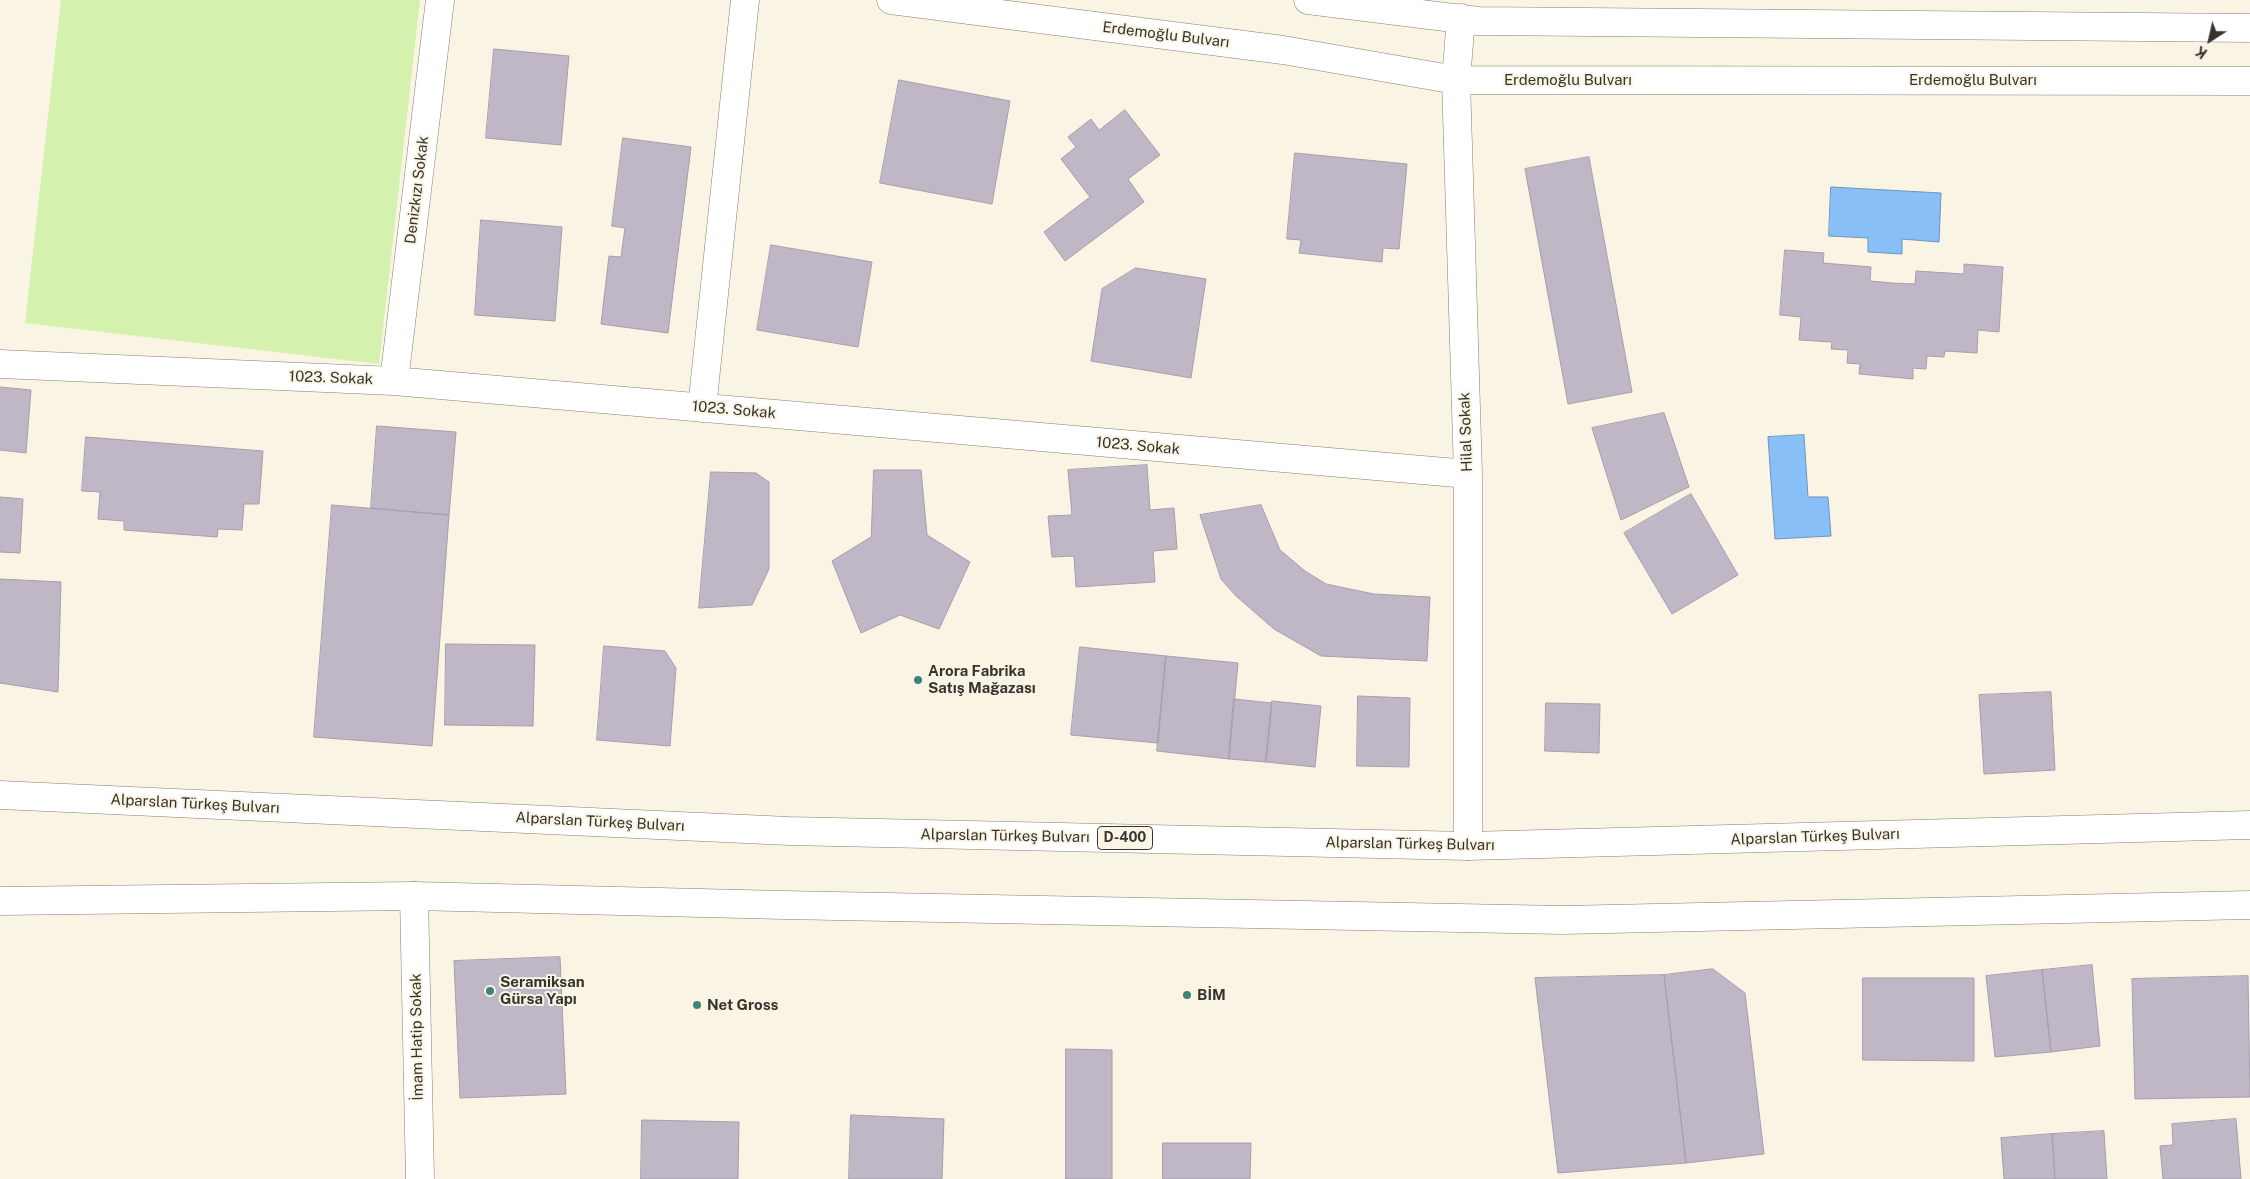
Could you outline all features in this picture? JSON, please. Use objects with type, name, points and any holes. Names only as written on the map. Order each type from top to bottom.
[{"type":"main road","name":"Denizkızı Sokak","points":[[394,381],[440,0]]},
{"type":"main road","points":[[702,408],[744,0]]},
{"type":"main road","name":"Erdemoğlu Bulvarı","points":[[891,0],[1282,50],[1456,80],[2250,80]]},
{"type":"main road","points":[[1308,0],[1478,20],[2250,28]]},
{"type":"main road","name":"Hilal Sokak","points":[[1461,18],[1456,80],[1468,474],[1468,846]]},
{"type":"main road","name":"1023. Sokak","points":[[0,364],[394,381],[1468,474]]},
{"type":"main road","name":"Alparslan Türkeş Bulvarı","points":[[0,795],[789,831],[1468,846],[2250,825]]},
{"type":"main road","points":[[0,901],[414,896],[783,906],[1563,920],[2250,905]]},
{"type":"main road","name":"İmam Hatip Sokak","points":[[414,896],[420,1179]]},
{"type":"green space","points":[[61,0],[420,0],[379,364],[25,323]]},
{"type":"water","points":[[1831,187],[1941,193],[1939,242],[1902,239],[1902,254],[1868,252],[1868,238],[1829,236]]},
{"type":"water","points":[[1804,435],[1808,497],[1828,497],[1831,536],[1775,539],[1768,437]]},
{"type":"building","points":[[494,49],[569,56],[561,145],[486,138]]},
{"type":"building","points":[[899,80],[1010,101],[992,204],[880,183]]},
{"type":"building","points":[[1125,110],[1160,155],[1128,179],[1144,202],[1065,261],[1044,232],[1090,197],[1061,159],[1076,147],[1068,137],[1091,119],[1099,130]]},
{"type":"building","points":[[623,138],[691,147],[668,333],[601,324],[609,256],[621,257],[625,228],[612,226]]},
{"type":"building","points":[[1295,153],[1407,164],[1399,249],[1383,248],[1382,262],[1299,253],[1301,240],[1287,239]]},
{"type":"building","points":[[1589,157],[1632,392],[1568,404],[1525,169]]},
{"type":"building","points":[[481,220],[562,227],[555,321],[475,315]]},
{"type":"building","points":[[771,245],[872,262],[858,347],[757,330]]},
{"type":"building","points":[[1785,250],[1824,253],[1823,263],[1871,267],[1870,281],[1892,283],[1915,284],[1916,271],[1964,274],[1964,264],[2003,267],[1999,332],[1978,330],[1977,353],[1945,351],[1944,357],[1927,356],[1926,369],[1913,368],[1913,379],[1859,374],[1860,364],[1847,363],[1848,350],[1831,349],[1832,342],[1799,340],[1801,317],[1780,315]]},
{"type":"building","points":[[1136,268],[1206,279],[1191,378],[1091,361],[1102,289]]},
{"type":"building","points":[[0,387],[31,390],[26,453],[0,450]]},
{"type":"building","points":[[1664,413],[1689,487],[1621,520],[1592,428]]},
{"type":"building","points":[[377,426],[456,432],[449,515],[371,508]]},
{"type":"building","points":[[86,437],[263,451],[259,504],[244,504],[242,530],[218,529],[217,537],[124,530],[124,521],[98,519],[100,492],[82,491]]},
{"type":"building","points":[[1147,465],[1150,510],[1174,508],[1177,549],[1153,551],[1155,582],[1076,587],[1074,556],[1052,557],[1048,516],[1072,515],[1068,470]]},
{"type":"building","points":[[874,470],[921,470],[927,535],[970,562],[939,629],[900,615],[861,633],[832,561],[871,537]]},
{"type":"building","points":[[711,472],[756,473],[769,482],[769,569],[752,605],[699,608]]},
{"type":"building","points":[[1691,494],[1738,575],[1672,614],[1624,533]]},
{"type":"building","points":[[0,497],[23,499],[20,553],[0,552]]},
{"type":"building","points":[[332,505],[449,515],[432,746],[314,737]]},
{"type":"building","points":[[1261,505],[1280,550],[1305,571],[1326,584],[1374,594],[1430,597],[1427,661],[1321,656],[1274,629],[1236,596],[1221,579],[1200,515]]},
{"type":"building","points":[[0,579],[61,582],[58,692],[0,683]]},
{"type":"building","points":[[446,644],[535,645],[533,726],[445,725]]},
{"type":"building","points":[[604,646],[665,651],[676,668],[670,746],[597,740]]},
{"type":"building","points":[[1080,647],[1166,656],[1158,743],[1071,735]]},
{"type":"building","points":[[1166,656],[1238,663],[1229,759],[1157,751]]},
{"type":"building","points":[[2051,692],[2055,770],[1984,774],[1979,695]]},
{"type":"building","points":[[1358,696],[1410,698],[1409,767],[1357,766]]},
{"type":"building","points":[[1234,699],[1272,703],[1266,762],[1229,759]]},
{"type":"building","points":[[1272,701],[1321,706],[1315,767],[1266,762]]},
{"type":"building","points":[[1546,703],[1600,704],[1599,753],[1545,751]]},
{"type":"building","points":[[560,957],[566,1094],[460,1098],[454,961]]},
{"type":"building","points":[[2092,965],[2100,1046],[2051,1052],[2042,970]]},
{"type":"building","points":[[1713,969],[1745,993],[1764,1154],[1686,1163],[1664,975]]},
{"type":"building","points":[[2042,970],[2051,1052],[1995,1057],[1986,976]]},
{"type":"building","points":[[1664,975],[1686,1163],[1558,1173],[1535,978]]},
{"type":"building","points":[[2248,976],[2250,1097],[2135,1099],[2132,979]]},
{"type":"building","points":[[1863,978],[1974,978],[1974,1061],[1863,1060]]},
{"type":"building","points":[[1066,1049],[1112,1050],[1112,1179],[1066,1179]]},
{"type":"building","points":[[851,1115],[944,1119],[942,1179],[849,1179]]},
{"type":"building","points":[[2236,1119],[2241,1179],[2163,1179],[2160,1146],[2173,1145],[2172,1124]]},
{"type":"building","points":[[642,1120],[739,1122],[738,1179],[641,1179]]},
{"type":"building","points":[[2104,1131],[2107,1179],[2055,1179],[2052,1134]]},
{"type":"building","points":[[2052,1134],[2055,1179],[2004,1179],[2001,1138]]},
{"type":"building","points":[[1163,1143],[1251,1143],[1250,1179],[1163,1179]]},
{"type":"place","name":"Arora Fabrika Satış Mağazası","points":[[918,680]]},
{"type":"place","name":"Seramiksan Gürsa Yapı","points":[[490,991]]},
{"type":"place","name":"BİM","points":[[1187,995]]},
{"type":"place","name":"Net Gross","points":[[697,1005]]}]
